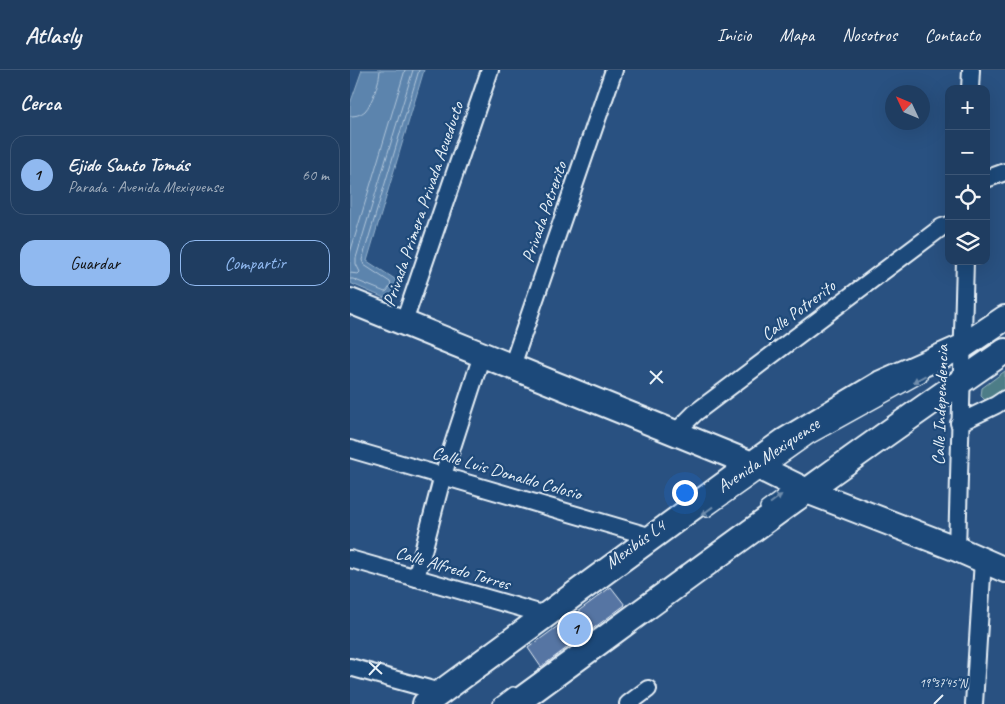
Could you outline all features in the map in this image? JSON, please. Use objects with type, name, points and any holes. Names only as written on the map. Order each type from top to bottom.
[{"type":"main road","points":[[350,301],[1005,570]]},
{"type":"main road","name":"Avenida Mexiquense","points":[[433,698],[652,537],[758,467],[784,441],[881,383],[962,351],[1005,318]]},
{"type":"main road","points":[[518,695],[801,485],[962,377],[1005,352]]},
{"type":"street","name":"Privada Primera Privada Acueducto","points":[[404,322],[490,70]]},
{"type":"street","name":"Privada Potrerito","points":[[512,366],[614,70]]},
{"type":"street","points":[[990,178],[1005,172]]},
{"type":"street","name":"Calle Potrerito","points":[[675,433],[695,413],[945,226]]},
{"type":"street","name":"Calle Independencia","points":[[957,549],[964,265]]},
{"type":"street","points":[[416,578],[443,475],[482,355]]},
{"type":"street","points":[[959,422],[1005,399]]},
{"type":"street","name":"Calle Luis Donaldo Colosio","points":[[350,448],[652,537]]},
{"type":"street","name":"Calle Alfredo Torres","points":[[350,559],[546,615]]},
{"type":"street","points":[[974,704],[983,560]]},
{"type":"street","points":[[350,667],[433,698]]},
{"type":"street","points":[[628,704],[648,688]]},
{"type":"lane","points":[[945,364],[962,351],[1005,326]]},
{"type":"lane","points":[[882,426],[962,377],[1005,343]]},
{"type":"lane","points":[[702,516],[758,467],[928,374]]},
{"type":"lane","points":[[756,514],[801,485]]},
{"type":"lane","points":[[497,704],[518,695]]},
{"type":"green space","points":[[1005,371],[1005,391],[987,402],[981,396],[982,388]]},
{"type":"water","points":[[362,70],[424,70],[367,261],[398,281],[389,300],[350,283],[350,104]]},
{"type":"building","points":[[611,587],[625,605],[541,667],[528,648]]},
{"type":"place","name":"Ejido Santo Tomás","points":[[575,629]]}]
